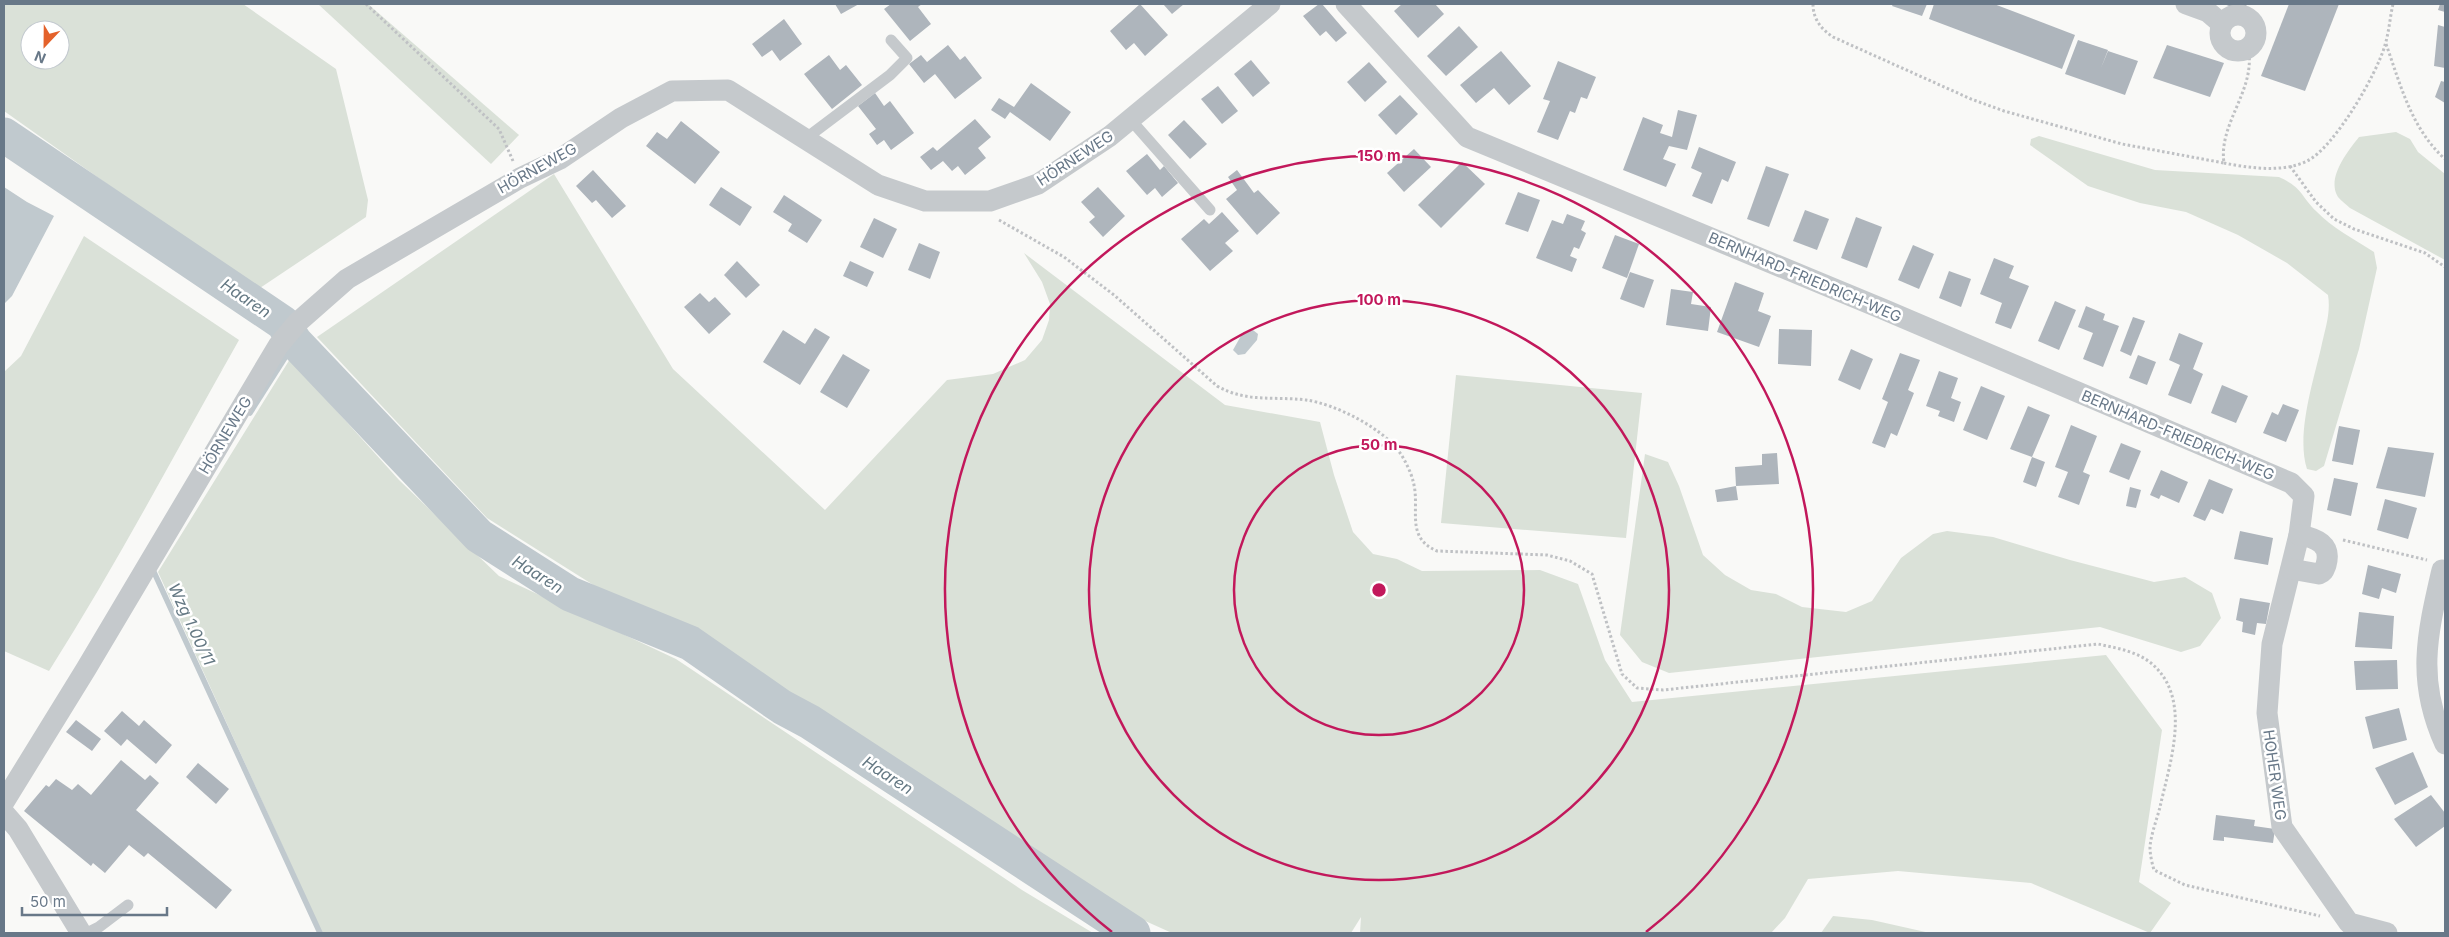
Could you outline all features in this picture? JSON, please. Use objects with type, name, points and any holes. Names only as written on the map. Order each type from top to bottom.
[{"type":"street","name":"HÖRNEWEG","points":[[4,802],[18,768],[278,346],[297,323],[347,279],[520,178],[560,158],[621,118],[672,91],[728,90],[878,186],[926,201],[990,201],[1038,184],[1110,136],[1270,4]]},
{"type":"street","name":"BERNHARD-FRIEDRICH-WEG","points":[[1346,4],[1466,137],[1876,306],[2291,482],[2304,496]]},
{"type":"street","points":[[2186,4],[2208,12],[2222,24],[2226,19],[2238,14],[2249,19],[2256,34],[2248,48]]},
{"type":"street","name":"HOHER WEG","points":[[2304,496],[2299,535],[2272,644],[2267,713],[2282,827],[2349,922]]},
{"type":"street","points":[[2291,569],[2322,573],[2328,553],[2321,542],[2299,535]]},
{"type":"street","points":[[2444,564],[2428,635],[2426,672],[2429,698],[2445,744]]},
{"type":"street","points":[[4,813],[18,829],[81,933]]},
{"type":"street","points":[[2349,922],[2387,933]]},
{"type":"lane","points":[[805,139],[890,75],[907,58],[891,40]]},
{"type":"lane","points":[[1130,119],[1210,210]]},
{"type":"lane","points":[[87,933],[99,927],[128,905]]},
{"type":"path","points":[[366,4],[499,129],[520,178]]},
{"type":"path","points":[[1813,4],[1813,11],[1820,26],[1833,37],[1971,99],[2065,130],[2156,151],[2246,167],[2290,166],[2314,157],[2339,130],[2371,77],[2386,44],[2393,4]]},
{"type":"path","points":[[2386,44],[2410,111],[2426,139],[2445,159]]},
{"type":"path","points":[[2224,163],[2224,145],[2249,72],[2248,48]]},
{"type":"path","points":[[2290,166],[2316,202],[2334,219],[2354,229],[2417,250],[2445,267]]},
{"type":"path","points":[[990,201],[998,219],[1064,257],[1114,295],[1217,386],[1232,394],[1246,397],[1307,400],[1333,406],[1368,425],[1398,450],[1414,482],[1417,533],[1425,546],[1436,551],[1547,555],[1570,561],[1592,574],[1622,674],[1637,688],[1663,690],[2098,644],[2126,650],[2151,663],[2166,681],[2175,706],[2175,733],[2150,847],[2154,870],[2186,885],[2349,922]]},
{"type":"path","points":[[2321,542],[2328,539],[2345,540],[2444,564]]},
{"type":"shaded area","points":[[4,4],[243,4],[336,69],[368,200],[366,217],[257,290],[4,111]]},
{"type":"shaded area","points":[[318,4],[368,4],[519,135],[491,164]]},
{"type":"shaded area","points":[[2396,132],[2410,139],[2418,152],[2445,174],[2445,260],[2350,208],[2338,197],[2335,190],[2336,173],[2359,137]]},
{"type":"shaded area","points":[[2039,136],[2155,170],[2279,177],[2297,188],[2329,223],[2374,252],[2377,268],[2359,349],[2324,466],[2316,471],[2307,469],[2303,441],[2310,392],[2327,321],[2328,295],[2287,263],[2238,235],[2186,212],[2140,203],[2088,186],[2030,145],[2031,139]]},
{"type":"shaded area","points":[[554,174],[673,369],[825,510],[947,380],[993,374],[1025,360],[1042,340],[1049,320],[1050,304],[1042,282],[1024,253],[1225,405],[1320,422],[1334,475],[1353,532],[1373,554],[1397,559],[1422,571],[1540,570],[1578,584],[1605,660],[1632,702],[2106,655],[2162,730],[2139,882],[2171,903],[2150,933],[2031,883],[1898,871],[1808,879],[1785,918],[1771,933],[1360,933],[1361,917],[1351,933],[1172,933],[1123,911],[1022,852],[704,636],[595,586],[487,518],[317,337]]},
{"type":"shaded area","points":[[4,187],[54,216],[12,296],[4,304]]},
{"type":"shaded area","points":[[84,236],[239,340],[122,549],[49,671],[4,651],[4,372],[21,356]]},
{"type":"shaded area","points":[[1253,330],[1258,334],[1257,340],[1245,354],[1238,355],[1233,350],[1242,334]]},
{"type":"shaded area","points":[[290,359],[399,480],[499,576],[676,659],[1022,890],[1093,933],[322,933],[158,572]]},
{"type":"shaded area","points":[[1456,375],[1642,393],[1626,538],[1441,523]]},
{"type":"shaded area","points":[[1645,454],[1668,462],[1679,486],[1703,555],[1725,575],[1751,590],[1776,594],[1802,607],[1846,612],[1872,601],[1901,558],[1933,534],[1947,531],[1993,537],[2154,582],[2185,577],[2212,593],[2221,618],[2200,646],[2181,652],[2100,627],[1669,673],[1642,662],[1620,635]]},
{"type":"shaded area","points":[[1833,916],[1872,920],[1930,933],[1821,933]]},
{"type":"building","points":[[835,4],[859,4],[841,14]]},
{"type":"building","points":[[891,4],[922,4],[918,7],[931,24],[910,41],[884,9]]},
{"type":"building","points":[[1140,4],[1168,35],[1145,56],[1134,43],[1126,50],[1110,31]]},
{"type":"building","points":[[1163,4],[1184,4],[1172,14]]},
{"type":"building","points":[[1319,4],[1322,4],[1347,33],[1336,42],[1326,31],[1320,36],[1303,16]]},
{"type":"building","points":[[1402,4],[1435,4],[1444,14],[1418,38],[1394,11]]},
{"type":"building","points":[[1893,4],[1927,4],[1922,16],[1892,6]]},
{"type":"building","points":[[1934,4],[1994,4],[2075,35],[2062,69],[1929,19]]},
{"type":"building","points":[[2224,4],[2247,4],[2244,12]]},
{"type":"building","points":[[2289,4],[2339,4],[2305,91],[2261,76]]},
{"type":"building","points":[[2440,4],[2445,4],[2445,12],[2438,10]]},
{"type":"building","points":[[784,19],[802,44],[780,61],[772,50],[762,57],[752,44]]},
{"type":"building","points":[[2438,25],[2445,27],[2445,68],[2434,66]]},
{"type":"building","points":[[1459,26],[1478,47],[1446,76],[1427,56]]},
{"type":"building","points":[[2078,40],[2108,50],[2101,68],[2108,51],[2138,61],[2125,95],[2065,74]]},
{"type":"building","points":[[948,45],[960,60],[965,56],[982,78],[955,99],[935,74],[924,83],[909,64],[921,55],[927,62]]},
{"type":"building","points":[[2167,45],[2224,63],[2210,97],[2153,78]]},
{"type":"building","points":[[1501,51],[1531,86],[1509,105],[1494,88],[1476,103],[1460,85]]},
{"type":"building","points":[[829,55],[840,70],[846,65],[862,85],[832,109],[804,74]]},
{"type":"building","points":[[1251,60],[1270,83],[1253,97],[1234,74]]},
{"type":"building","points":[[1558,61],[1596,77],[1587,99],[1581,97],[1575,113],[1570,111],[1558,140],[1537,132],[1550,101],[1543,99]]},
{"type":"building","points":[[1369,62],[1387,82],[1365,102],[1347,82]]},
{"type":"building","points":[[2441,81],[2445,82],[2445,103],[2435,97]]},
{"type":"building","points":[[1031,83],[1071,112],[1050,141],[1010,112],[1005,119],[991,110],[999,98],[1014,107]]},
{"type":"building","points":[[1218,86],[1238,111],[1222,124],[1201,99]]},
{"type":"building","points":[[875,93],[884,106],[890,101],[914,133],[891,150],[884,140],[877,145],[869,134],[876,129],[858,106]]},
{"type":"building","points":[[1400,95],[1418,114],[1396,135],[1378,115]]},
{"type":"building","points":[[1678,110],[1697,115],[1687,150],[1669,146],[1663,159],[1676,164],[1666,187],[1623,170],[1643,117],[1663,125],[1660,133],[1672,137]]},
{"type":"building","points":[[975,119],[991,137],[978,148],[986,158],[965,175],[958,166],[952,171],[943,161],[931,170],[920,157],[933,147],[937,151]]},
{"type":"building","points":[[1184,120],[1207,144],[1190,159],[1168,135]]},
{"type":"building","points":[[681,121],[720,152],[695,184],[646,146],[657,132],[667,139]]},
{"type":"building","points":[[1699,147],[1736,162],[1728,182],[1722,179],[1712,204],[1692,196],[1702,173],[1691,168]]},
{"type":"building","points":[[1414,149],[1431,167],[1404,192],[1387,173]]},
{"type":"building","points":[[1147,154],[1160,170],[1164,166],[1178,183],[1162,197],[1155,188],[1147,195],[1126,171]]},
{"type":"building","points":[[1462,162],[1485,184],[1441,228],[1418,205]]},
{"type":"building","points":[[1766,166],[1789,174],[1769,227],[1747,219]]},
{"type":"building","points":[[593,170],[626,206],[612,218],[596,200],[592,203],[576,186]]},
{"type":"building","points":[[1237,170],[1254,193],[1258,190],[1280,213],[1257,235],[1226,199],[1237,190],[1228,177]]},
{"type":"building","points":[[721,187],[752,207],[740,226],[709,205]]},
{"type":"building","points":[[1098,187],[1125,216],[1103,237],[1089,222],[1095,217],[1081,202]]},
{"type":"building","points":[[1518,192],[1540,200],[1528,232],[1505,224]]},
{"type":"building","points":[[784,195],[822,220],[807,243],[788,231],[792,224],[773,212]]},
{"type":"building","points":[[1805,210],[1829,219],[1817,250],[1793,241]]},
{"type":"building","points":[[1222,212],[1239,231],[1225,243],[1233,251],[1210,271],[1181,239],[1204,219],[1209,224]]},
{"type":"building","points":[[1567,214],[1585,221],[1581,230],[1586,233],[1579,249],[1574,247],[1570,256],[1577,259],[1572,272],[1536,258],[1552,220],[1563,224]]},
{"type":"building","points":[[1856,217],[1882,227],[1867,268],[1841,258]]},
{"type":"building","points":[[874,218],[897,229],[883,258],[860,247]]},
{"type":"building","points":[[1615,235],[1639,244],[1627,278],[1602,268]]},
{"type":"building","points":[[919,243],[940,252],[930,279],[908,270]]},
{"type":"building","points":[[1913,245],[1934,254],[1919,289],[1898,280]]},
{"type":"building","points":[[1994,258],[2014,266],[2009,278],[2029,286],[2011,329],[1995,323],[2002,303],[1980,294]]},
{"type":"building","points":[[737,261],[760,285],[746,298],[724,275]]},
{"type":"building","points":[[850,261],[874,272],[867,287],[843,276]]},
{"type":"building","points":[[1949,271],[1971,279],[1961,307],[1939,298]]},
{"type":"building","points":[[1630,272],[1654,280],[1644,308],[1620,299]]},
{"type":"building","points":[[1735,282],[1764,293],[1758,311],[1771,316],[1759,347],[1717,332]]},
{"type":"building","points":[[1671,289],[1693,292],[1691,304],[1711,307],[1708,331],[1666,325]]},
{"type":"building","points":[[700,293],[709,302],[715,297],[731,314],[709,334],[684,307]]},
{"type":"building","points":[[2055,301],[2076,310],[2059,350],[2038,341]]},
{"type":"building","points":[[2086,306],[2105,314],[2103,320],[2119,326],[2103,367],[2083,359],[2093,333],[2078,327]]},
{"type":"building","points":[[2133,317],[2145,321],[2131,356],[2120,351]]},
{"type":"building","points":[[815,328],[830,337],[800,385],[763,362],[783,330],[805,344]]},
{"type":"building","points":[[1779,329],[1812,330],[1811,366],[1778,364]]},
{"type":"building","points":[[2179,333],[2203,343],[2193,369],[2203,374],[2191,404],[2168,395],[2180,365],[2169,360]]},
{"type":"building","points":[[1851,349],[1873,359],[1860,390],[1838,380]]},
{"type":"building","points":[[1900,353],[1920,360],[1908,390],[1914,393],[1897,436],[1891,433],[1885,448],[1872,443],[1888,402],[1882,399]]},
{"type":"building","points":[[843,354],[870,370],[847,408],[820,392]]},
{"type":"building","points":[[2138,355],[2156,362],[2147,385],[2129,378]]},
{"type":"building","points":[[1939,371],[1958,378],[1951,398],[1961,402],[1954,422],[1938,416],[1940,411],[1926,406]]},
{"type":"building","points":[[2222,385],[2248,396],[2236,423],[2211,413]]},
{"type":"building","points":[[1981,386],[2005,396],[1987,440],[1963,430]]},
{"type":"building","points":[[2283,404],[2299,410],[2286,442],[2263,433],[2272,412],[2278,415]]},
{"type":"building","points":[[2028,406],[2050,415],[2032,457],[2010,449]]},
{"type":"building","points":[[2071,425],[2097,436],[2083,472],[2090,475],[2079,505],[2058,497],[2068,472],[2055,467]]},
{"type":"building","points":[[2339,426],[2360,430],[2353,465],[2332,461]]},
{"type":"building","points":[[2121,443],[2141,451],[2129,480],[2109,472]]},
{"type":"building","points":[[2388,447],[2434,453],[2425,497],[2376,488]]},
{"type":"building","points":[[1777,453],[1779,484],[1736,486],[1735,467],[1762,465],[1762,454]]},
{"type":"building","points":[[2032,457],[2045,462],[2036,487],[2023,482]]},
{"type":"building","points":[[2161,470],[2188,482],[2179,503],[2161,495],[2159,499],[2150,495]]},
{"type":"building","points":[[2334,478],[2358,483],[2351,516],[2327,510]]},
{"type":"building","points":[[2209,479],[2233,489],[2223,514],[2211,509],[2205,521],[2193,516]]},
{"type":"building","points":[[1736,486],[1738,500],[1717,502],[1715,490]]},
{"type":"building","points":[[2130,487],[2141,490],[2136,508],[2126,506]]},
{"type":"building","points":[[2385,499],[2417,508],[2408,539],[2377,530]]},
{"type":"building","points":[[2240,531],[2273,538],[2268,565],[2234,559]]},
{"type":"building","points":[[2368,565],[2401,574],[2396,593],[2382,588],[2379,599],[2362,594]]},
{"type":"building","points":[[2240,598],[2270,603],[2266,624],[2257,623],[2255,635],[2242,632],[2243,622],[2236,620]]},
{"type":"building","points":[[2359,612],[2394,616],[2392,649],[2355,647]]},
{"type":"building","points":[[2397,660],[2398,689],[2356,690],[2354,661]]},
{"type":"building","points":[[2399,708],[2407,740],[2373,749],[2365,717]]},
{"type":"building","points":[[122,711],[139,726],[144,720],[172,745],[156,764],[127,739],[121,746],[104,731]]},
{"type":"building","points":[[76,720],[101,739],[92,751],[66,732]]},
{"type":"building","points":[[2413,752],[2428,787],[2395,805],[2375,768]]},
{"type":"building","points":[[121,760],[145,780],[150,775],[159,783],[136,810],[232,890],[216,909],[148,853],[144,857],[129,845],[105,873],[93,863],[91,866],[24,811],[46,785],[49,787],[56,779],[72,790],[78,784],[91,795]]},
{"type":"building","points":[[198,763],[229,789],[216,804],[186,777]]},
{"type":"building","points":[[2431,795],[2445,813],[2445,826],[2416,847],[2394,819]]},
{"type":"building","points":[[2216,815],[2255,820],[2254,826],[2275,829],[2273,843],[2224,837],[2224,841],[2213,840]]},
{"type":"waterway","name":"Haaren","points":[[4,135],[283,323],[295,342],[479,536],[570,594],[690,643],[782,707],[810,722],[1133,933]]},
{"type":"waterway","name":"Wzg 1.00/11","points":[[250,413],[295,342]]},
{"type":"waterway","name":"Wzg 1.00/11","points":[[153,570],[320,933]]}]
